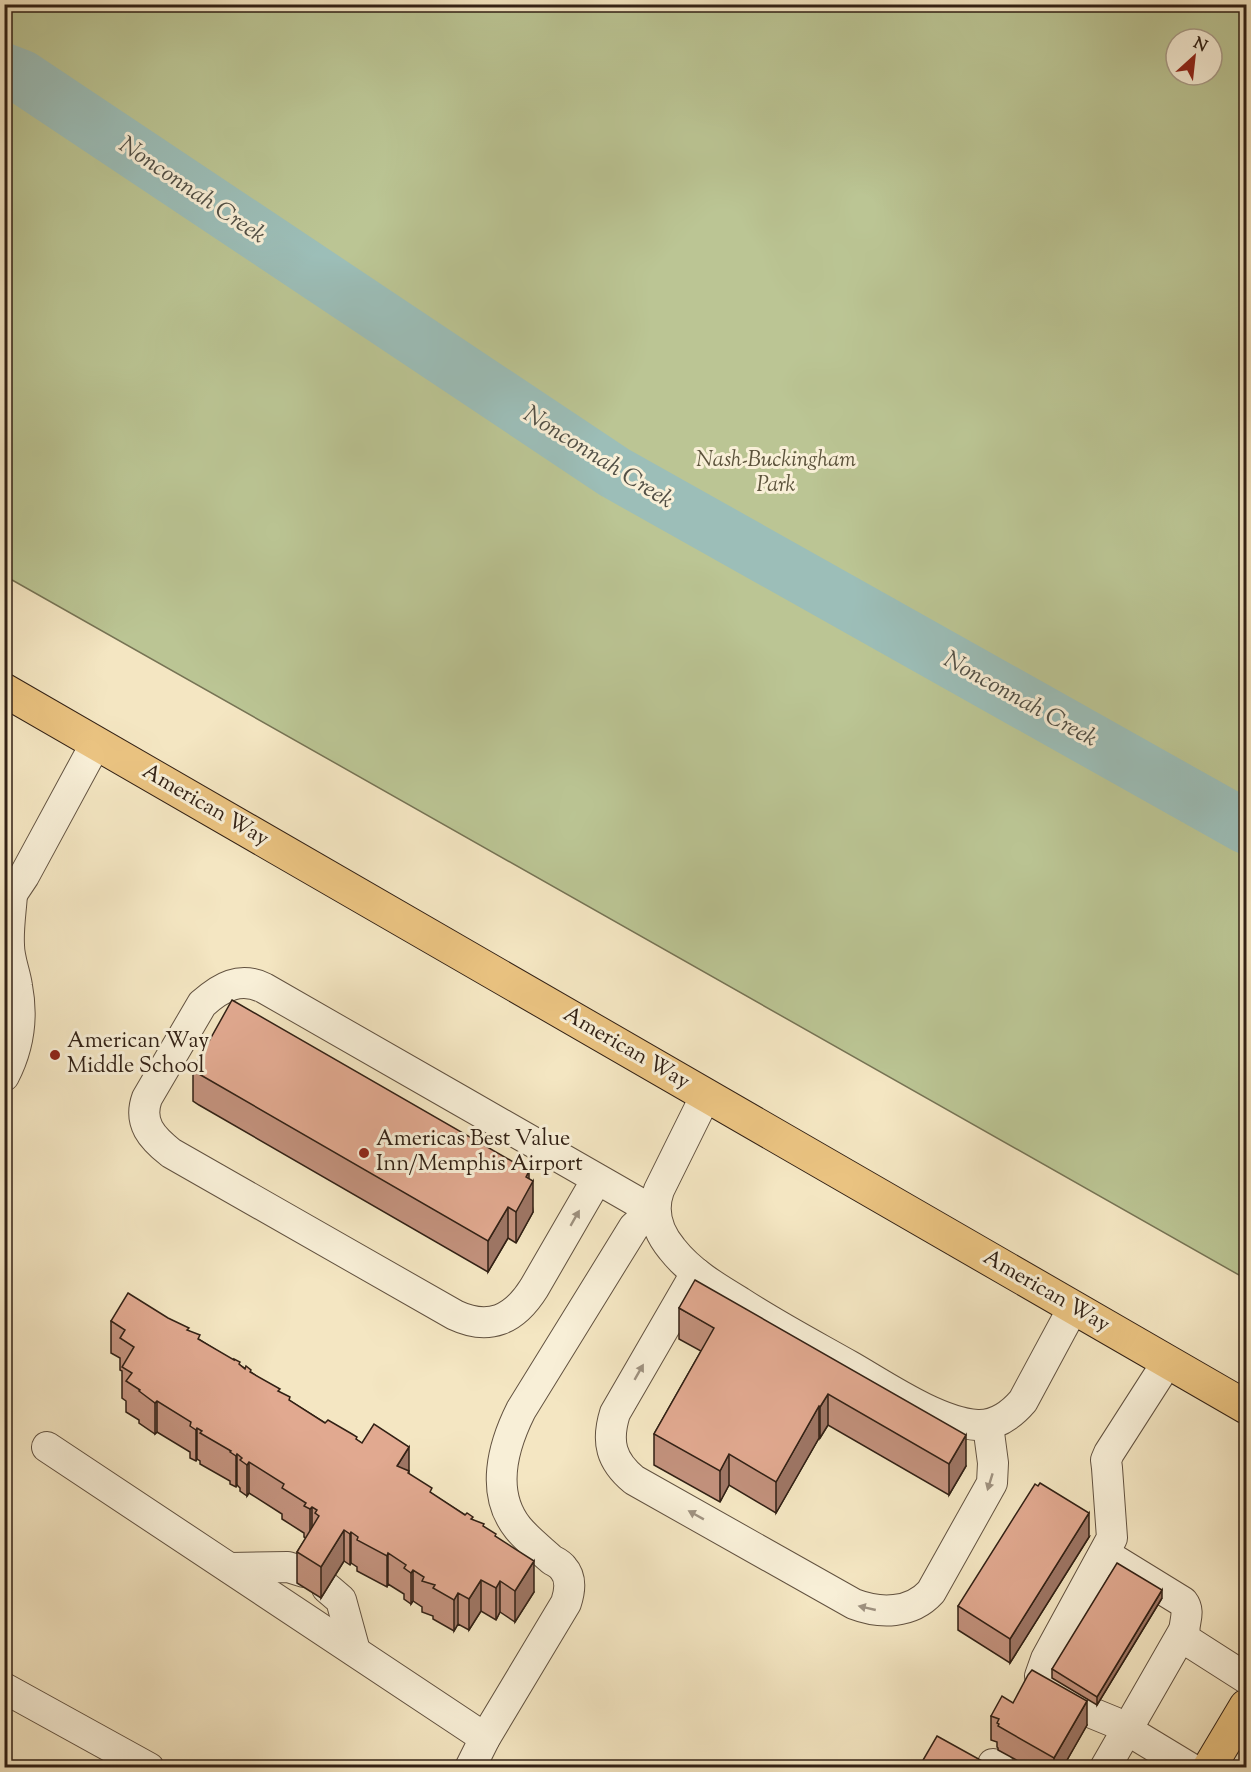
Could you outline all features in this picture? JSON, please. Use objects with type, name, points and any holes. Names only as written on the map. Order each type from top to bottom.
[{"type":"main road","name":"American Way","points":[[4,690],[1246,1407]]},
{"type":"main road","points":[[1210,1386],[1246,1384]]},
{"type":"main road","points":[[1209,1767],[1246,1706]]},
{"type":"lane","points":[[4,1076],[15,1049],[20,1028],[21,1005],[10,961],[8,897],[41,847],[96,743]]},
{"type":"lane","points":[[597,1179],[529,1296],[517,1309],[504,1318],[483,1323],[467,1320],[171,1153],[159,1144],[150,1132],[144,1120],[143,1109],[147,1098],[202,1004],[214,993],[228,986],[243,982],[255,984],[655,1212]]},
{"type":"lane","points":[[706,1095],[659,1190],[655,1200],[655,1212],[662,1234],[670,1247],[696,1273],[757,1313],[926,1409],[958,1422],[988,1425],[1003,1419],[1023,1401],[1073,1308]]},
{"type":"lane","points":[[470,1767],[566,1603],[570,1591],[569,1579],[563,1568],[519,1529],[512,1518],[502,1487],[501,1467],[512,1427],[630,1234],[639,1221],[655,1212]]},
{"type":"lane","points":[[696,1273],[615,1413],[610,1439],[618,1465],[634,1480],[854,1604],[879,1610],[910,1607],[923,1601],[931,1592],[992,1483],[993,1463],[988,1425]]},
{"type":"lane","points":[[1168,1361],[1113,1445],[1106,1460],[1113,1534],[1110,1544],[1046,1659],[1040,1676],[1047,1687],[1092,1713],[1127,1729],[1190,1767]]},
{"type":"lane","points":[[47,1447],[485,1738]]},
{"type":"lane","points":[[1105,1554],[1183,1602],[1188,1611],[1183,1632],[1105,1767]]},
{"type":"lane","points":[[230,1568],[288,1567],[315,1580],[341,1600],[355,1651]]},
{"type":"lane","points":[[1183,1632],[1191,1643],[1246,1678]]},
{"type":"lane","points":[[4,1688],[149,1767]]},
{"type":"green space","name":"Nash-Buckingham Park","points":[[5,4],[1246,5],[1246,1279],[5,576]]},
{"type":"building","name":"Americas Best Value Inn/Memphis Airport","points":[[232,1000],[529,1171],[526,1177],[533,1181],[516,1212],[508,1207],[488,1241],[193,1070]]},
{"type":"building","points":[[695,1280],[966,1435],[949,1464],[828,1394],[776,1482],[729,1454],[720,1471],[654,1434],[714,1328],[679,1308]]},
{"type":"building","points":[[128,1293],[189,1328],[187,1330],[200,1335],[198,1339],[240,1362],[239,1364],[245,1369],[246,1366],[251,1370],[250,1372],[280,1389],[278,1391],[290,1397],[289,1400],[325,1423],[328,1420],[357,1437],[356,1439],[362,1443],[374,1424],[409,1447],[397,1466],[409,1471],[408,1473],[432,1488],[430,1492],[465,1515],[467,1513],[473,1517],[471,1519],[484,1524],[483,1526],[496,1534],[495,1536],[534,1561],[515,1591],[500,1581],[496,1588],[481,1580],[469,1599],[458,1593],[454,1600],[433,1588],[435,1585],[422,1581],[424,1577],[413,1570],[411,1573],[404,1568],[406,1565],[388,1553],[387,1556],[357,1540],[358,1537],[351,1532],[350,1534],[344,1530],[321,1567],[297,1552],[319,1516],[315,1513],[317,1510],[304,1506],[306,1503],[282,1488],[284,1484],[249,1462],[247,1465],[240,1460],[242,1458],[237,1454],[236,1456],[200,1433],[202,1431],[190,1426],[191,1422],[157,1401],[155,1403],[126,1381],[132,1373],[122,1367],[134,1347],[120,1338],[125,1330],[111,1321]]},
{"type":"building","points":[[1040,1483],[1089,1513],[1010,1639],[958,1606],[1035,1484],[1038,1486]]},
{"type":"building","points":[[1117,1563],[1162,1590],[1097,1697],[1052,1669]]},
{"type":"building","points":[[1032,1670],[1087,1701],[1054,1758],[998,1726],[999,1719],[991,1716],[1002,1696],[1013,1703]]},
{"type":"building","points":[[937,1736],[993,1767],[919,1767]]},
{"type":"waterway","name":"Nonconnah Creek","points":[[4,70],[22,77],[614,472],[1246,827]]},
{"type":"place","name":"American Way Middle School","points":[[55,1055]]},
{"type":"place","name":"Americas Best Value Inn/Memphis Airport","points":[[364,1153]]}]
